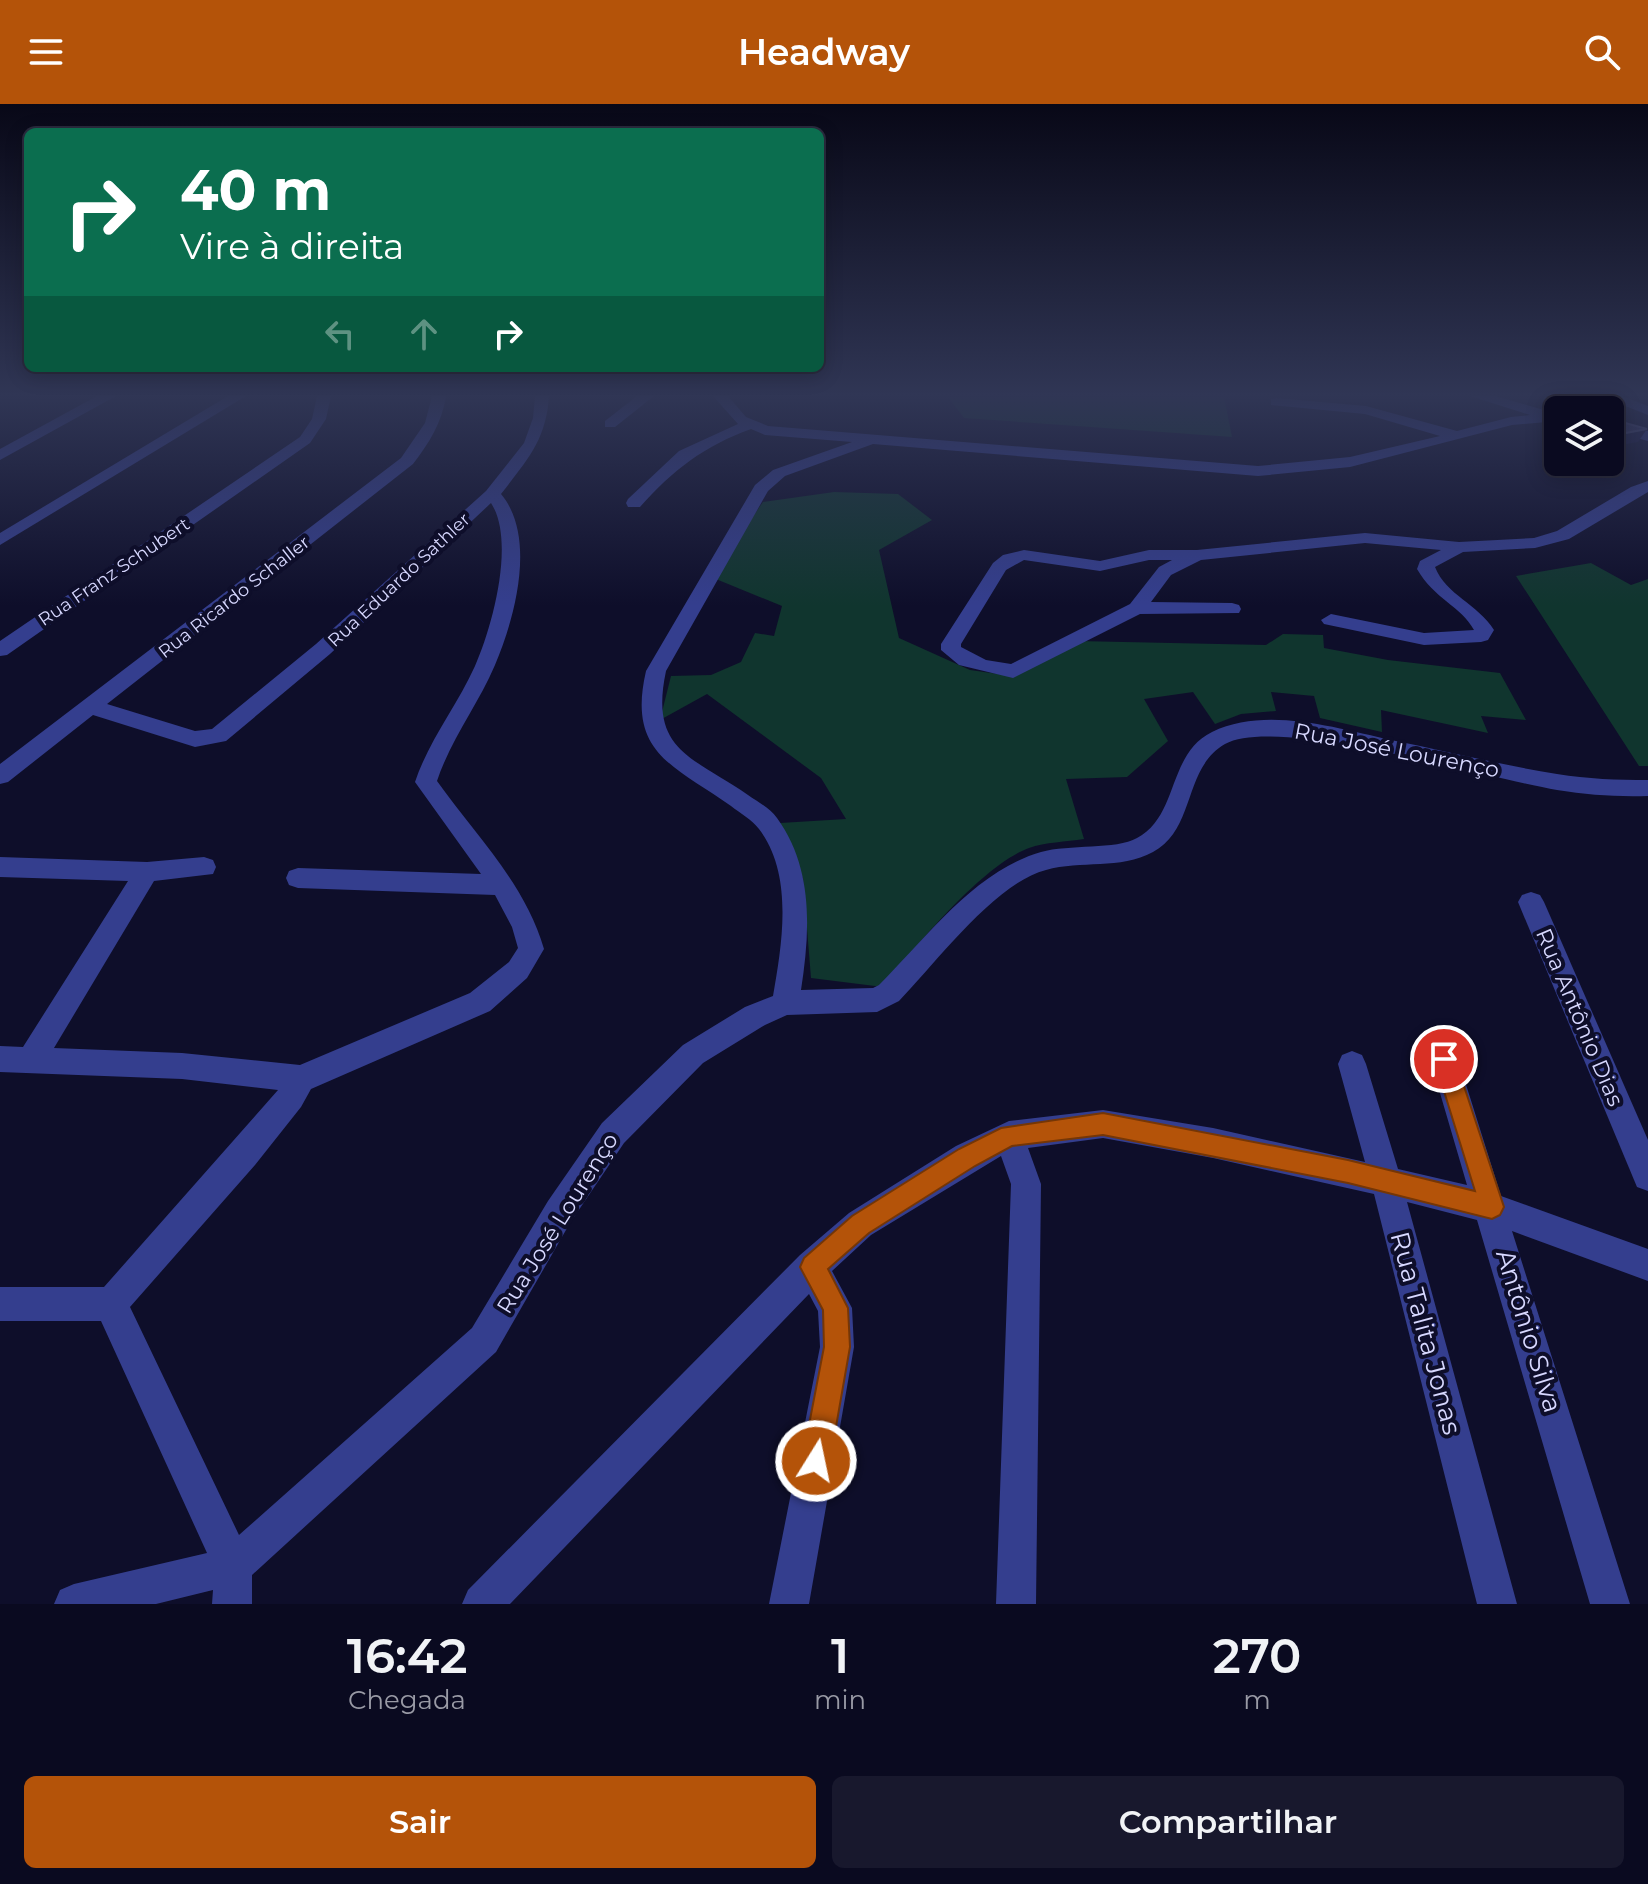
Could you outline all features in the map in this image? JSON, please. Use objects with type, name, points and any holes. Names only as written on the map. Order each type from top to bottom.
[{"type":"street","points":[[0,540],[123,466]]},
{"type":"street","name":"Rua Franz Schubert","points":[[0,650],[267,466]]},
{"type":"street","name":"Rua Ricardo Schaller","points":[[0,776],[401,466]]},
{"type":"street","name":"Rua Eduardo Sathler","points":[[91,707],[195,739],[218,736],[323,649],[492,494],[514,466]]},
{"type":"street","points":[[634,503],[668,466]]},
{"type":"street","points":[[785,1003],[795,943],[793,873],[765,819],[663,746],[650,726],[648,697],[656,671],[761,488],[779,473],[798,466]]},
{"type":"street","points":[[1198,466],[1258,471],[1309,466]]},
{"type":"street","points":[[1197,555],[1165,571],[1137,608],[1013,671],[983,666],[951,650],[951,644],[999,567],[1009,559],[1033,555],[1100,566],[1149,555],[1197,555],[1365,538],[1459,547],[1549,540],[1648,486]]},
{"type":"street","points":[[0,1059],[182,1066],[301,1079],[480,1002],[518,970],[531,949],[527,926],[426,782],[431,763],[485,666],[496,632],[508,573],[509,544],[508,521],[501,504],[492,494]]},
{"type":"street","points":[[1331,620],[1430,641],[1460,641],[1481,636],[1484,630],[1480,621],[1443,596],[1426,569],[1426,565],[1459,547]]},
{"type":"street","points":[[1137,608],[1232,609]]},
{"type":"street","name":"Rua José Lourenço","points":[[74,1604],[232,1585],[484,1340],[566,1201],[613,1133],[693,1054],[755,1016],[785,1003],[877,1000],[889,993],[996,883],[1014,871],[1052,858],[1125,852],[1146,845],[1168,825],[1196,756],[1211,742],[1236,732],[1285,728],[1556,782],[1610,789],[1648,788]]},
{"type":"street","points":[[0,867],[147,872],[204,867]]},
{"type":"street","points":[[31,1060],[147,872]]},
{"type":"street","points":[[298,878],[500,885]]},
{"type":"street","name":"Rua Antônio Dias","points":[[1531,902],[1648,1176]]},
{"type":"street","name":"Antônio Silva","points":[[1444,1059],[1492,1207],[1610,1604]]},
{"type":"street","name":"Rua Talita Jonas","points":[[1352,1064],[1386,1180],[1497,1604]]},
{"type":"street","points":[[0,1304],[111,1304],[244,1154],[291,1097],[301,1079]]},
{"type":"street","points":[[482,1604],[812,1267],[860,1224],[967,1157],[1009,1136],[1103,1124],[1213,1143],[1386,1180],[1492,1207],[1648,1265]]},
{"type":"street","points":[[1009,1136],[1026,1184],[1016,1604]]},
{"type":"street","points":[[789,1604],[837,1347],[835,1308],[812,1267]]},
{"type":"street","points":[[111,1304],[232,1585]]},
{"type":"green space","points":[[834,492],[898,494],[932,520],[879,550],[899,638],[970,670],[1012,676],[1077,641],[1266,645],[1283,634],[1323,635],[1324,648],[1388,660],[1500,673],[1526,720],[1481,716],[1488,733],[1381,710],[1382,732],[1320,718],[1314,696],[1271,692],[1276,711],[1241,714],[1215,724],[1193,692],[1144,699],[1168,741],[1127,777],[1066,779],[1084,839],[1029,848],[991,871],[950,909],[883,987],[811,978],[803,879],[780,823],[846,819],[821,778],[707,694],[660,720],[671,676],[711,675],[741,662],[755,633],[774,636],[782,606],[711,577],[763,502]]},
{"type":"green space","points":[[1591,563],[1631,585],[1648,579],[1648,766],[1639,766],[1516,576]]},
{"type":"route","points":[[816,1461],[837,1347],[835,1308],[812,1267],[860,1224],[967,1157],[1009,1136],[1103,1124],[1348,1171],[1492,1207],[1444,1059]]}]
